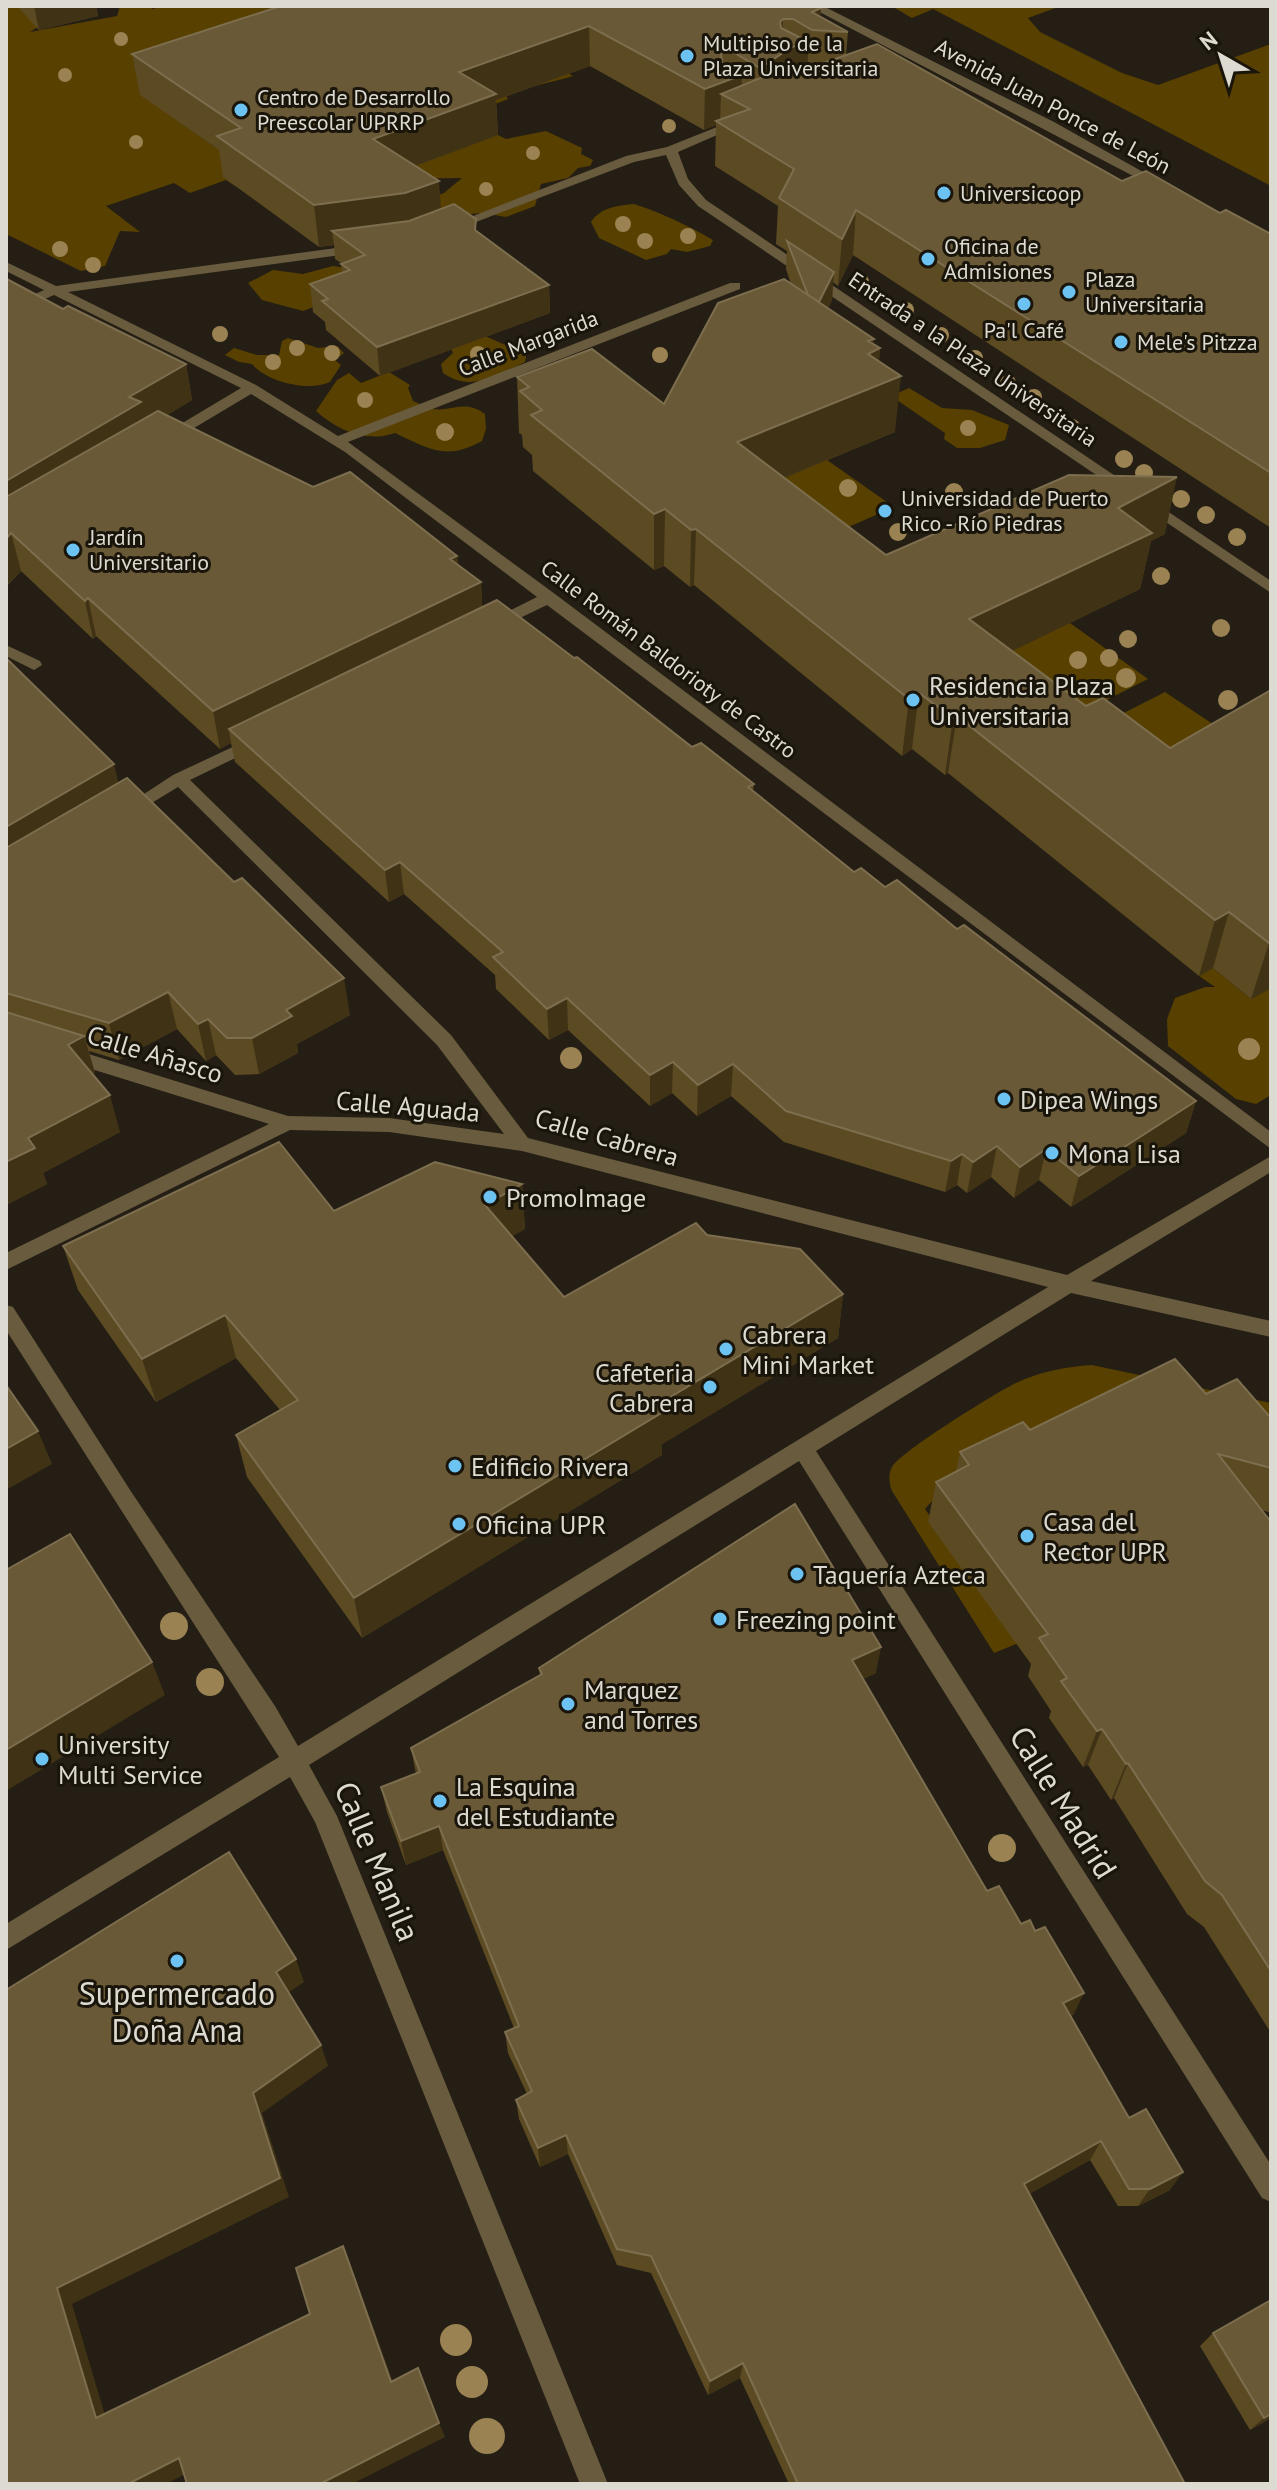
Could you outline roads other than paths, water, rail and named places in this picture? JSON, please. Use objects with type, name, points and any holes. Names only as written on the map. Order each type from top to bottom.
[{"type":"street","name":"Avenida Juan Ponce de León","points":[[814,6],[920,58],[1174,192]]},
{"type":"street","points":[[828,14],[847,6]]},
{"type":"street","points":[[898,66],[920,58]]},
{"type":"street","points":[[439,231],[630,159],[671,150],[757,116]]},
{"type":"street","name":"Entrada a la Plaza Universitaria","points":[[671,150],[679,179],[687,191],[702,203],[1271,588]]},
{"type":"street","points":[[6,312],[54,290],[377,247]]},
{"type":"street","name":"Calle Román Baldorioty de Castro","points":[[6,266],[251,388],[337,441],[550,597],[1271,1142]]},
{"type":"street","name":"Calle Margarida","points":[[337,441],[735,286]]},
{"type":"street","points":[[156,445],[251,388]]},
{"type":"street","points":[[479,632],[550,597]]},
{"type":"street","points":[[6,650],[34,665]]},
{"type":"street","points":[[112,819],[179,779],[279,730]]},
{"type":"street","name":"Calle Cabrera","points":[[179,779],[444,1040],[522,1144],[1069,1284],[1271,1329]]},
{"type":"street","name":"Calle Añasco","points":[[51,1049],[288,1123]]},
{"type":"street","points":[[6,1262],[288,1123]]},
{"type":"street","name":"Calle Aguada","points":[[288,1123],[389,1125],[522,1144]]},
{"type":"street","points":[[6,1938],[1271,1163]]},
{"type":"street","name":"Calle Manila","points":[[6,1313],[124,1500],[296,1760],[325,1816],[594,2484]]},
{"type":"street","name":"Calle Madrid","points":[[803,1449],[1271,2189]]},
{"type":"place","name":"Multipiso de la Plaza Universitaria","points":[[687,56]]},
{"type":"place","name":"Centro de Desarrollo Preescolar UPRRP","points":[[241,110]]},
{"type":"place","name":"Universicoop","points":[[944,193]]},
{"type":"place","name":"Oficina de Admisiones","points":[[928,259]]},
{"type":"place","name":"Plaza Universitaria","points":[[1069,292]]},
{"type":"place","name":"Pa'l Café","points":[[1024,304]]},
{"type":"place","name":"Mele's Pitzza","points":[[1121,342]]},
{"type":"place","name":"Universidad de Puerto Rico - Río Piedras","points":[[885,511]]},
{"type":"place","name":"Jardín Universitario","points":[[73,550]]},
{"type":"place","name":"Residencia Plaza Universitaria","points":[[913,700]]},
{"type":"place","name":"Dipea Wings","points":[[1004,1099]]},
{"type":"place","name":"Mona Lisa","points":[[1052,1153]]},
{"type":"place","name":"PromoImage","points":[[490,1197]]},
{"type":"place","name":"Cabrera Mini Market","points":[[726,1349]]},
{"type":"place","name":"Cafeteria Cabrera","points":[[710,1387]]},
{"type":"place","name":"Edificio Rivera","points":[[455,1466]]},
{"type":"place","name":"Oficina UPR","points":[[459,1524]]},
{"type":"place","name":"Casa del Rector UPR","points":[[1027,1536]]},
{"type":"place","name":"Taquería Azteca","points":[[797,1574]]},
{"type":"place","name":"Freezing point","points":[[720,1619]]},
{"type":"place","name":"Marquez and Torres","points":[[568,1704]]},
{"type":"place","name":"University Multi Service","points":[[42,1759]]},
{"type":"place","name":"La Esquina del Estudiante","points":[[440,1801]]},
{"type":"place","name":"Supermercado Doña Ana","points":[[177,1961]]}]
